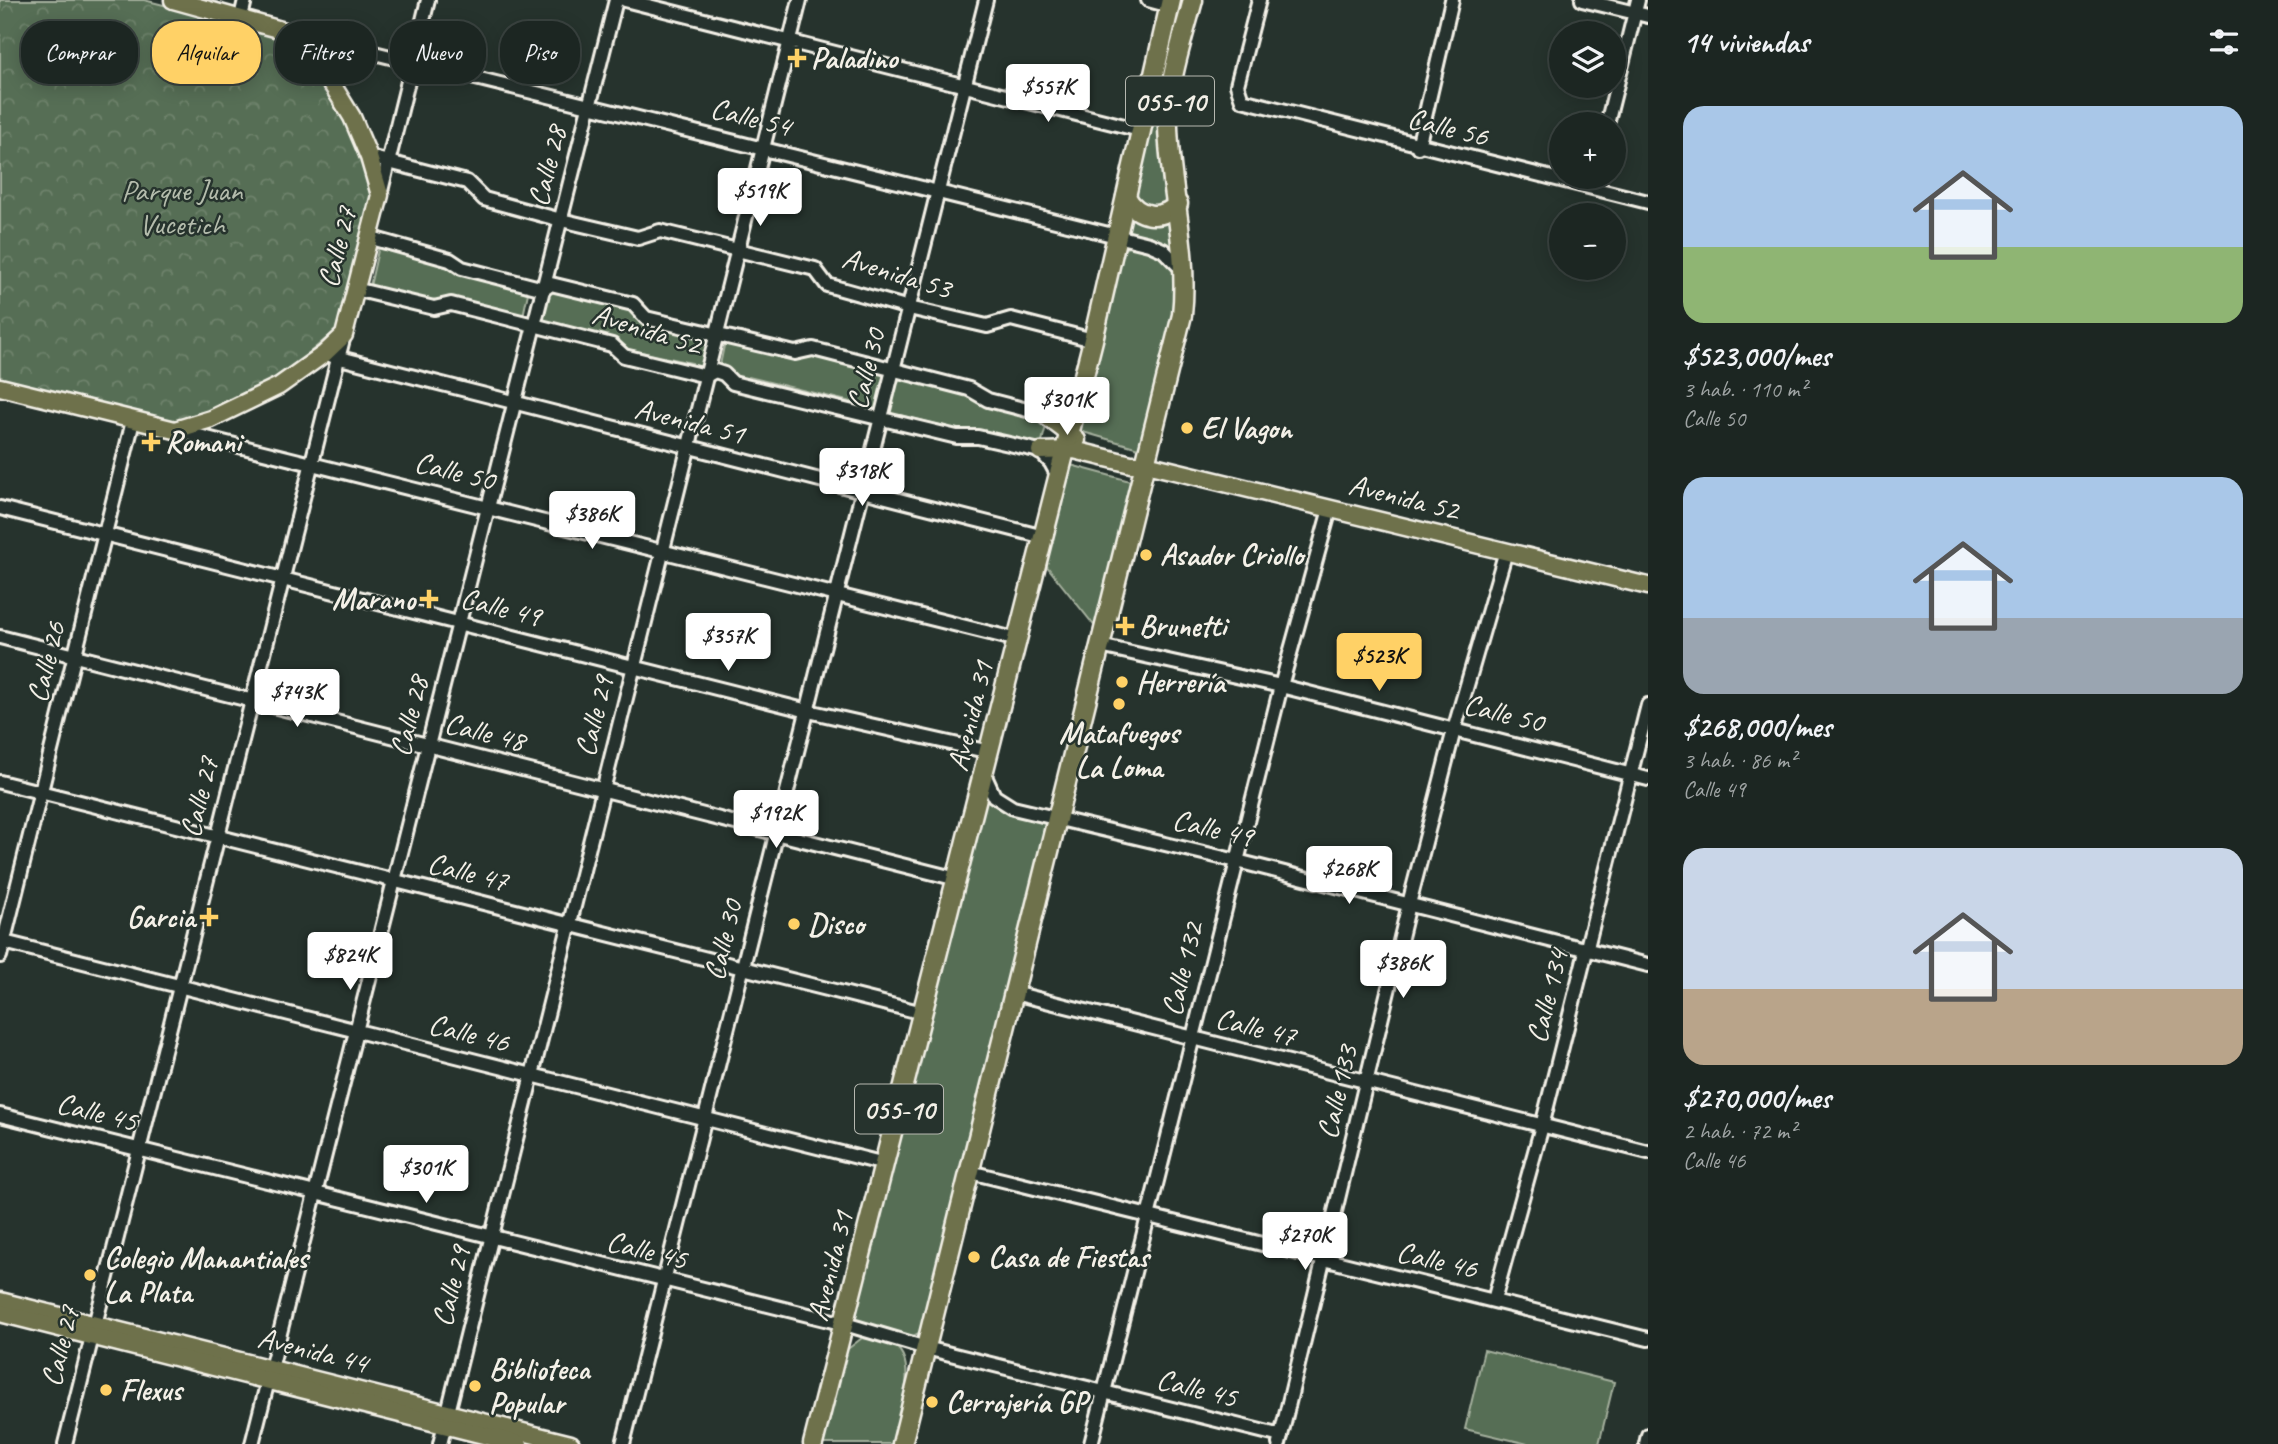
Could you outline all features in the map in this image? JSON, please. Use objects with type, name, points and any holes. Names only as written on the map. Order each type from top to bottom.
[{"type":"highway","name":"055-10","points":[[902,1444],[1182,315],[1185,273],[1170,149],[1170,101],[1174,71],[1193,0]]},
{"type":"highway","name":"Avenida 31","points":[[813,1444],[1078,402],[1171,3]]},
{"type":"highway","points":[[1126,197],[1137,210],[1152,216],[1167,213],[1178,204]]},
{"type":"main road","name":"Calle 54","points":[[173,0],[275,29]]},
{"type":"main road","points":[[331,84],[352,117],[369,157],[380,195]]},
{"type":"main road","name":"Calle 27","points":[[343,339],[380,195]]},
{"type":"main road","points":[[175,430],[246,404],[331,356],[343,339]]},
{"type":"main road","name":"Calle 50","points":[[0,387],[175,430]]},
{"type":"main road","points":[[1040,451],[1046,447],[1051,427],[1043,414]]},
{"type":"main road","name":"Avenida 52","points":[[1043,414],[1067,443]]},
{"type":"main road","name":"Avenida 52","points":[[1040,451],[1067,443],[1133,456],[1146,464],[1648,586]]},
{"type":"main road","name":"Avenida 44","points":[[0,1301],[93,1330],[445,1419],[571,1444]]},
{"type":"main road","name":"Avenida 44","points":[[0,1313],[93,1330]]},
{"type":"main road","name":"Avenida 44","points":[[445,1419],[519,1444]]},
{"type":"street","points":[[241,17],[245,0]]},
{"type":"street","name":"Calle 27","points":[[423,21],[428,0]]},
{"type":"street","name":"Calle 28","points":[[252,1444],[616,0]]},
{"type":"street","points":[[625,0],[1140,130]]},
{"type":"street","name":"Calle 29","points":[[440,1444],[800,0]]},
{"type":"street","name":"Calle 30","points":[[623,1444],[986,0]]},
{"type":"street","points":[[1148,0],[1171,3]]},
{"type":"street","name":"Calle 56","points":[[1259,0],[1237,85],[1239,96],[1248,103],[1418,147],[1549,174]]},
{"type":"street","points":[[1418,147],[1452,0]]},
{"type":"street","points":[[1582,0],[1636,7],[1648,16]]},
{"type":"street","points":[[1610,112],[1636,7]]},
{"type":"street","name":"Calle 54","points":[[486,80],[1163,250],[1185,273]]},
{"type":"street","name":"Calle 27","points":[[380,195],[407,84]]},
{"type":"street","name":"Avenida 53","points":[[369,157],[467,183],[484,199],[561,219],[638,238],[660,231],[815,269],[827,285],[909,308],[986,326],[1011,318],[1093,340]]},
{"type":"street","name":"Calle 56","points":[[1610,189],[1648,202]]},
{"type":"street","name":"Avenida 52","points":[[368,237],[450,260],[462,268],[544,289],[551,284],[633,304],[646,318],[795,353],[813,349],[969,388],[988,400],[1043,414]]},
{"type":"street","name":"Avenida 52","points":[[355,289],[434,308],[451,304],[612,345],[624,356],[706,376],[715,370],[733,383],[881,420],[1040,451]]},
{"type":"street","points":[[343,339],[346,355],[357,363]]},
{"type":"street","name":"Calle 27","points":[[65,1444],[311,465],[331,356]]},
{"type":"street","name":"Avenida 51","points":[[331,356],[1044,537]]},
{"type":"street","points":[[1043,414],[1078,402]]},
{"type":"street","name":"Calle 26","points":[[0,956],[133,421]]},
{"type":"street","name":"Calle 50","points":[[175,430],[1018,640]]},
{"type":"street","points":[[1040,451],[1059,478]]},
{"type":"street","name":"Calle 49","points":[[0,508],[808,711],[990,752]]},
{"type":"street","name":"Calle 132","points":[[1091,1444],[1281,686],[1331,509]]},
{"type":"street","name":"Calle 133","points":[[1280,1440],[1326,1260],[1409,904],[1454,730],[1506,551]]},
{"type":"street","name":"Calle 48","points":[[0,637],[957,879]]},
{"type":"street","name":"Calle 50","points":[[1100,646],[1281,686],[1648,779]]},
{"type":"street","name":"Calle 134","points":[[1494,1300],[1542,1126],[1648,705]]},
{"type":"street","name":"Calle 49","points":[[984,775],[994,796],[1013,808],[1237,861],[1648,965]]},
{"type":"street","name":"Calle 47","points":[[0,782],[923,1013]]},
{"type":"street","name":"Calle 46","points":[[2,942],[885,1164]]},
{"type":"street","name":"Calle 47","points":[[1014,993],[1648,1152]]},
{"type":"street","name":"Calle 45","points":[[0,1115],[664,1282],[845,1324],[926,1348],[1104,1391],[1280,1440]]},
{"type":"street","name":"Calle 46","points":[[970,1171],[1648,1339]]},
{"type":"street","points":[[1646,1444],[1648,1435]]},
{"type":"green space","name":"Parque Juan Vucetich","points":[[0,0],[144,0],[227,21],[152,21],[152,84],[261,84],[261,30],[275,33],[275,84],[322,84],[339,105],[373,193],[340,327],[262,392],[173,425],[0,381]]},
{"type":"green space","points":[[1181,0],[1168,59],[1171,205],[1160,211],[1134,200]]},
{"type":"green space","points":[[1130,210],[1151,220],[1174,219],[1176,250],[1124,232]]},
{"type":"green space","points":[[379,246],[444,261],[454,271],[528,293],[523,316],[448,297],[432,302],[370,286]]},
{"type":"green space","points":[[1130,246],[1160,255],[1177,268],[1178,298],[1142,449],[1076,430],[1117,253]]},
{"type":"green space","points":[[550,288],[635,311],[712,339],[706,371],[691,368],[692,363],[632,350],[628,352],[542,321]]},
{"type":"green space","points":[[725,341],[814,354],[887,373],[878,414],[860,410],[864,405],[749,377],[745,381],[720,365]]},
{"type":"green space","points":[[896,375],[970,393],[981,403],[1044,419],[1046,426],[1041,445],[956,434],[944,426],[900,415],[895,419],[887,417]]},
{"type":"green space","points":[[1067,464],[1130,481],[1130,495],[1097,629],[1042,560]]},
{"type":"green space","points":[[983,792],[1000,808],[1047,823],[921,1332],[913,1336],[856,1322],[852,1316]]},
{"type":"green space","points":[[862,1338],[889,1342],[899,1350],[905,1361],[903,1404],[892,1444],[819,1444],[840,1355]]},
{"type":"green space","points":[[1484,1350],[1614,1382],[1599,1444],[1528,1444],[1465,1429]]},
{"type":"place","name":"Paladino","points":[[797,58]]},
{"type":"place","name":"El Vagon","points":[[1187,428]]},
{"type":"place","name":"Romani","points":[[151,442]]},
{"type":"place","name":"Asador Criollo","points":[[1146,555]]},
{"type":"place","name":"Marano","points":[[429,599]]},
{"type":"place","name":"Brunetti","points":[[1125,626]]},
{"type":"place","name":"Herrería","points":[[1122,682]]},
{"type":"place","name":"Matafuegos La Loma","points":[[1119,704]]},
{"type":"place","name":"Garcia","points":[[209,917]]},
{"type":"place","name":"Disco","points":[[794,924]]},
{"type":"place","name":"Casa de Fiestas","points":[[974,1257]]},
{"type":"place","name":"Colegio Manantiales La Plata","points":[[90,1275]]},
{"type":"place","name":"Biblioteca Popular","points":[[475,1386]]},
{"type":"place","name":"Flexus","points":[[106,1390]]},
{"type":"place","name":"Cerrajería GP","points":[[932,1402]]}]
